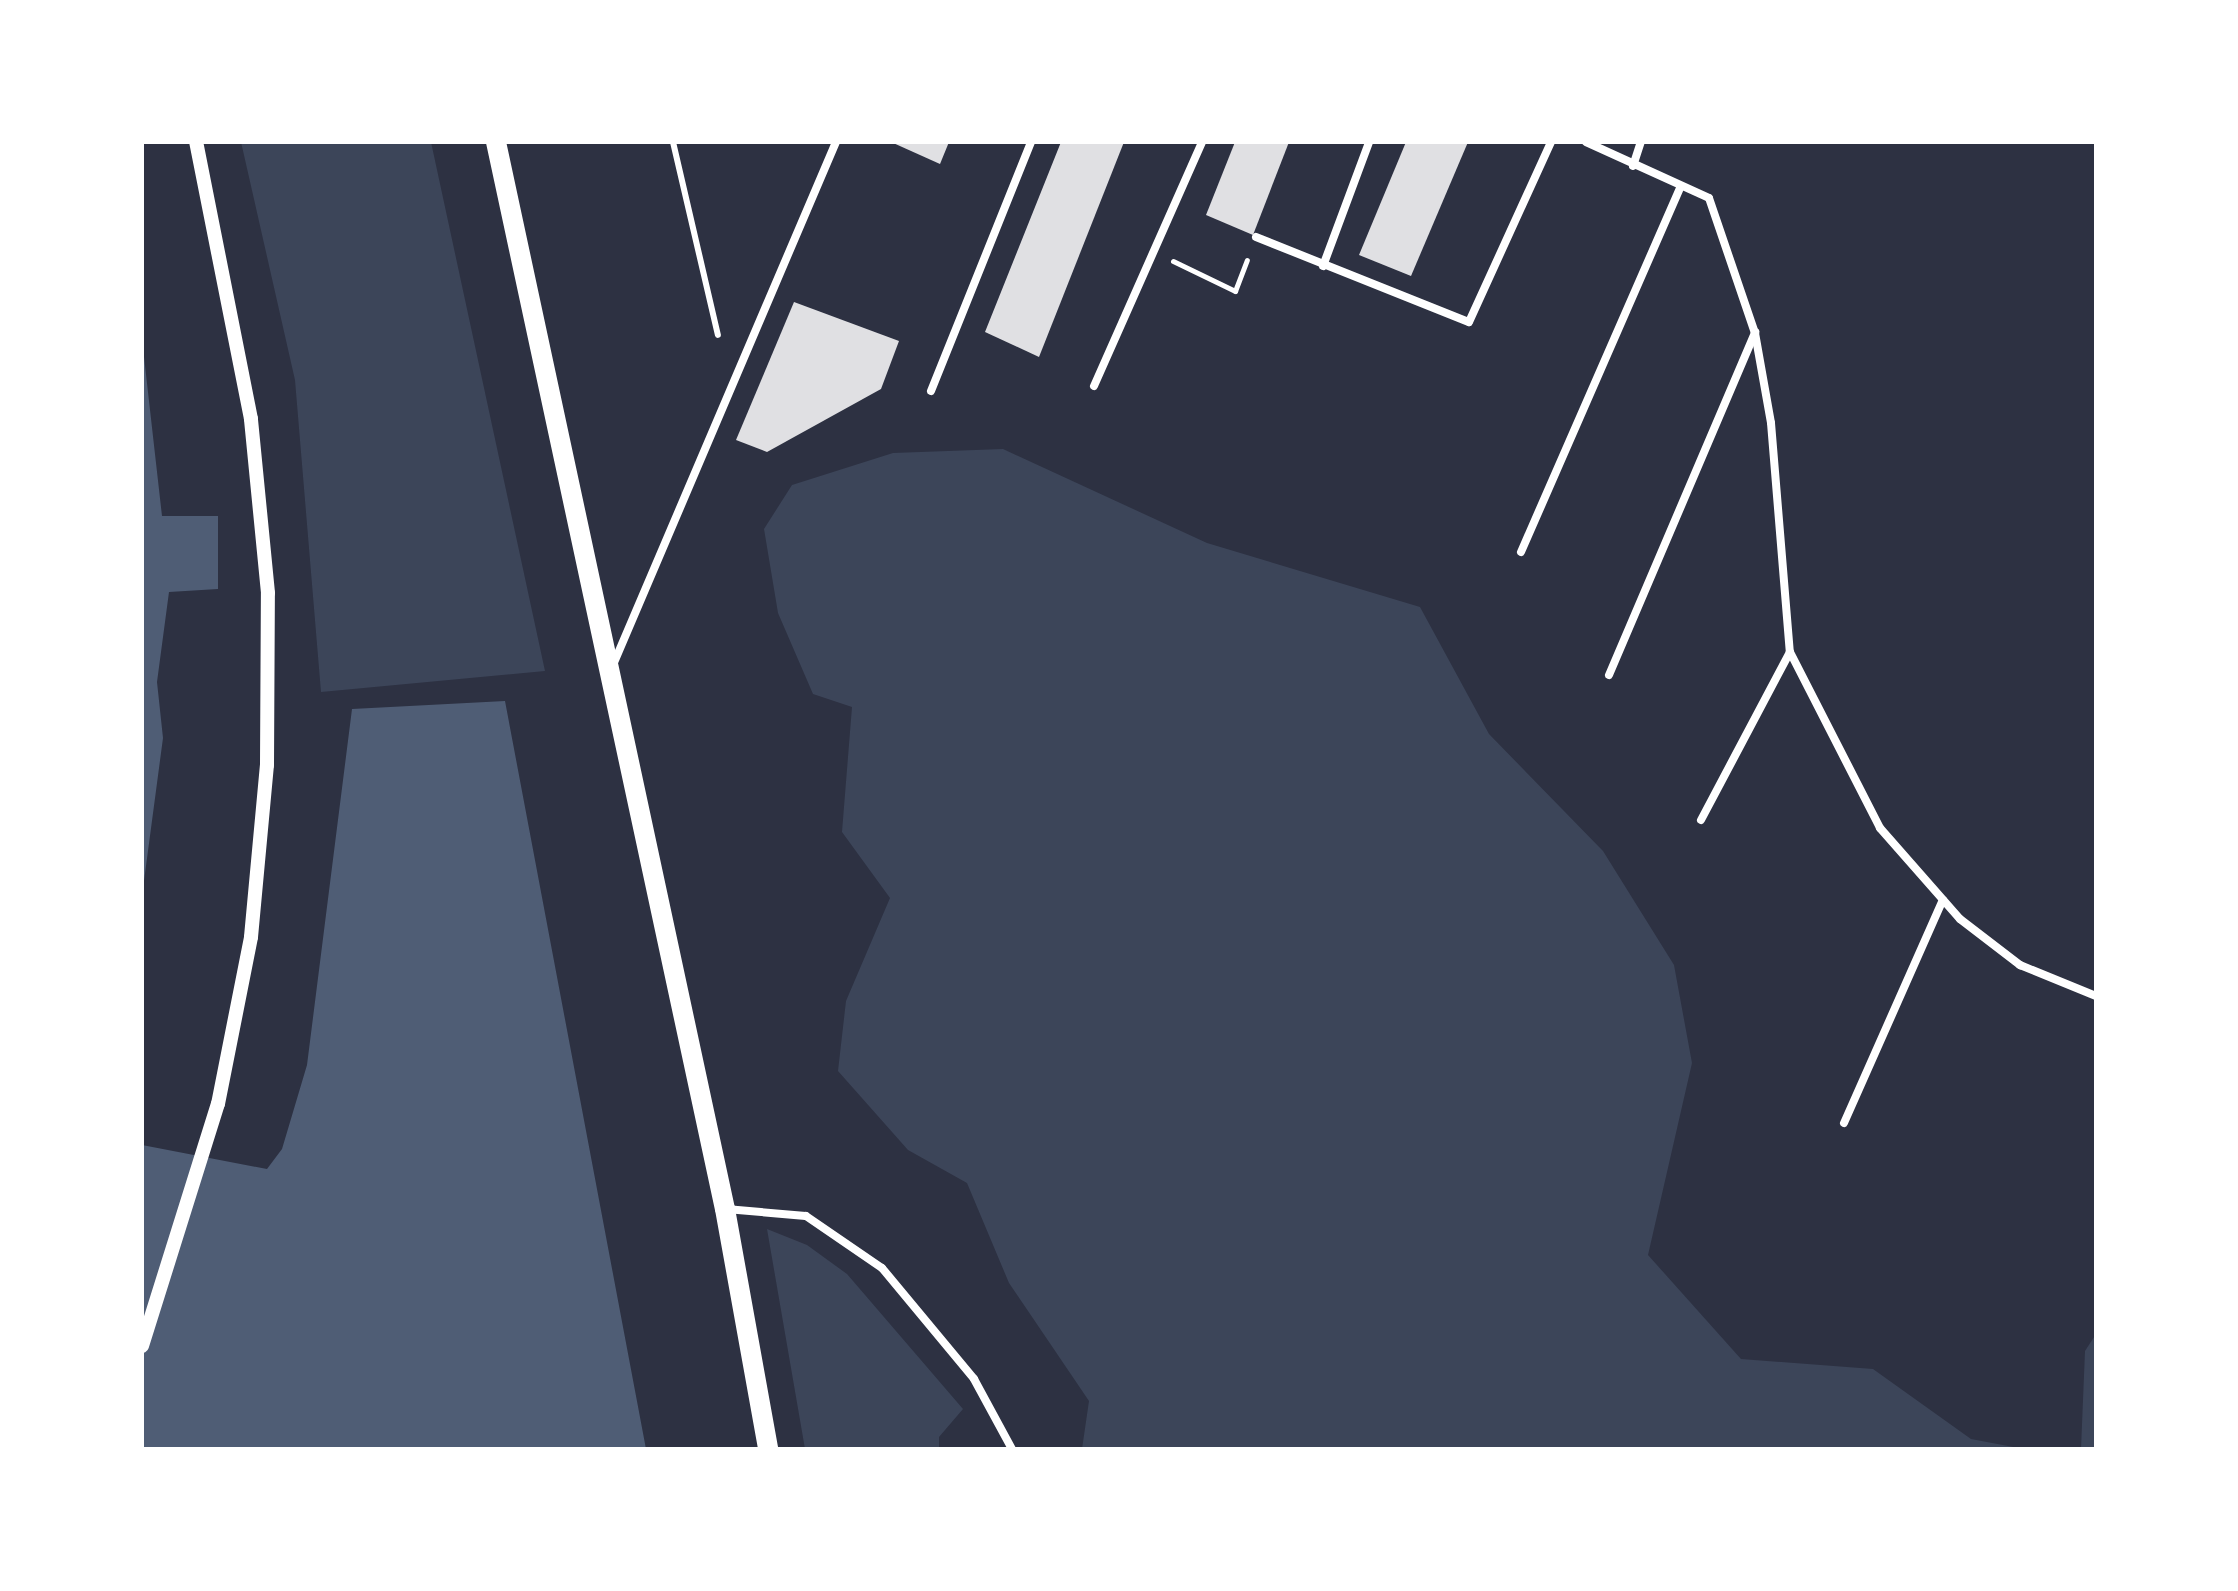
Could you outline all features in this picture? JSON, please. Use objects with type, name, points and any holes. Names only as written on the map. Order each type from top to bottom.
[{"type":"main road","points":[[496,142],[543,336],[607,680],[725,1209],[768,1449]]},
{"type":"street","points":[[142,1346],[218,1104],[251,937],[267,765],[268,593],[251,419],[196,142]]},
{"type":"street","points":[[607,680],[836,142]]},
{"type":"street","points":[[931,391],[1031,142]]},
{"type":"street","points":[[1094,386],[1156,253],[1202,142]]},
{"type":"street","points":[[1323,266],[1369,142]]},
{"type":"street","points":[[1256,237],[1469,322],[1551,142]]},
{"type":"street","points":[[1586,142],[1709,198],[1755,331],[1771,423],[1790,652],[1880,828],[1943,900],[2020,965],[2096,996]]},
{"type":"street","points":[[1633,166],[1641,142]]},
{"type":"street","points":[[1521,552],[1681,186]]},
{"type":"street","points":[[1609,675],[1755,331]]},
{"type":"street","points":[[1701,820],[1790,652]]},
{"type":"street","points":[[1844,1123],[1943,900]]},
{"type":"street","points":[[725,1209],[806,1216],[882,1268],[974,1379],[1012,1449]]},
{"type":"lane","points":[[673,142],[718,335]]},
{"type":"path","points":[[1156,253],[1235,291],[1256,237]]},
{"type":"shaded area","points":[[241,142],[431,142],[545,671],[321,692],[295,380]]},
{"type":"shaded area","points":[[142,339],[162,516],[218,516],[218,589],[169,592],[157,682],[163,738],[142,896]]},
{"type":"shaded area","points":[[1003,449],[1207,543],[1420,607],[1489,734],[1603,851],[1674,965],[1692,1063],[1648,1255],[1741,1359],[1873,1369],[1971,1439],[2024,1449],[1082,1449],[1089,1401],[1009,1283],[967,1183],[908,1150],[838,1071],[846,1001],[890,898],[842,832],[852,707],[813,694],[778,613],[764,529],[792,485],[893,453]]},
{"type":"shaded area","points":[[505,701],[646,1449],[142,1449],[142,1145],[267,1169],[282,1149],[307,1065],[352,709]]},
{"type":"shaded area","points":[[767,1229],[807,1245],[847,1274],[963,1409],[939,1437],[939,1449],[805,1449]]},
{"type":"shaded area","points":[[2096,1334],[2096,1449],[2081,1449],[2085,1351]]},
{"type":"building","points":[[891,142],[949,142],[940,164]]},
{"type":"building","points":[[1061,142],[1124,142],[1039,357],[985,332]]},
{"type":"building","points":[[1235,142],[1289,142],[1253,235],[1206,215]]},
{"type":"building","points":[[1406,142],[1468,142],[1411,276],[1359,255]]},
{"type":"building","points":[[794,302],[899,341],[881,389],[767,452],[736,440]]}]
